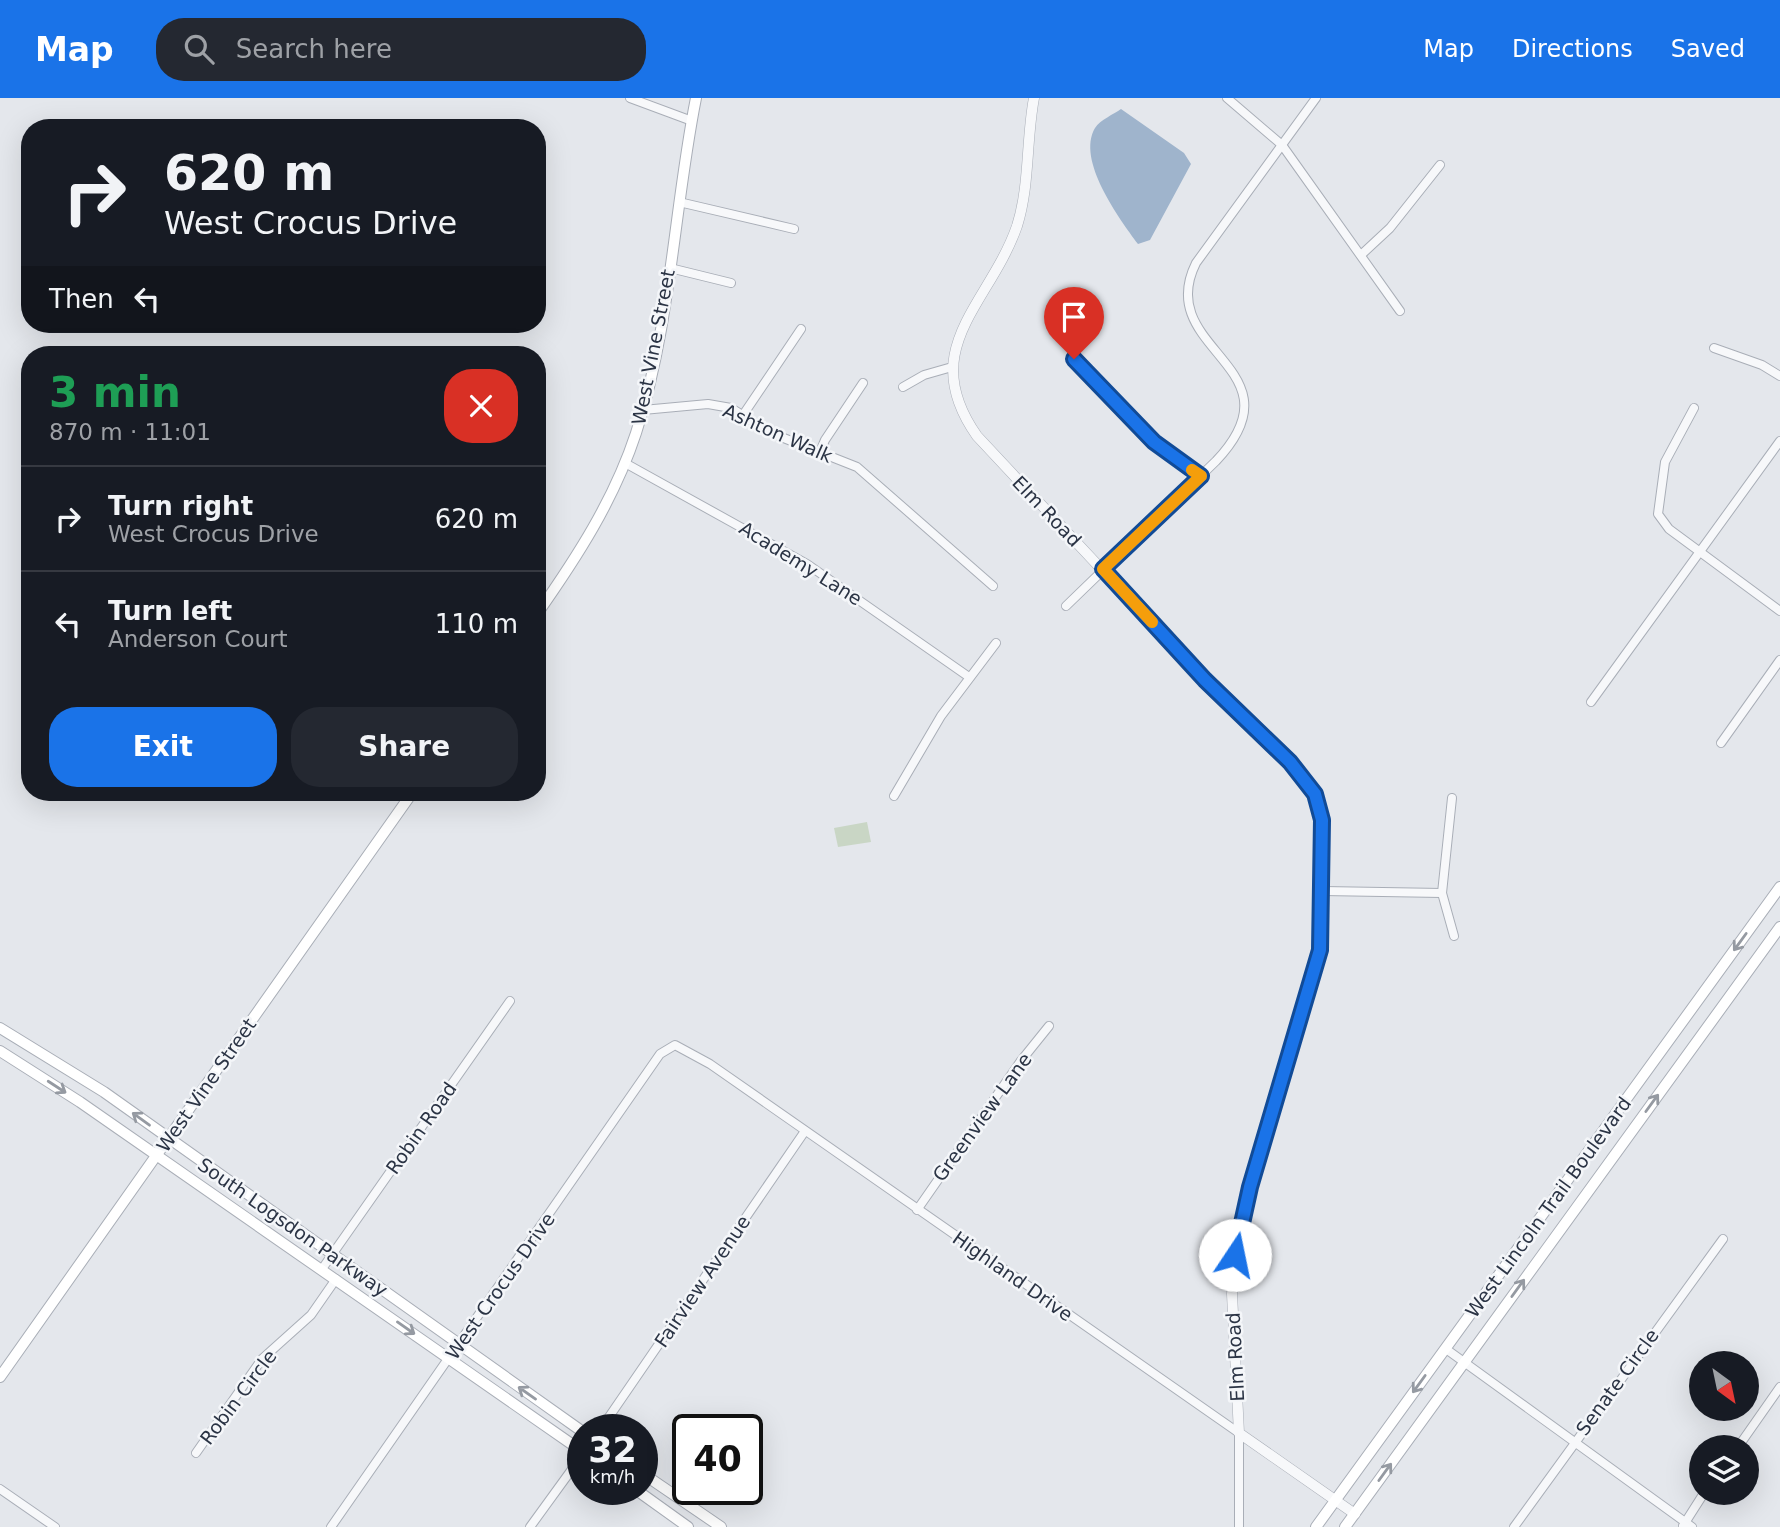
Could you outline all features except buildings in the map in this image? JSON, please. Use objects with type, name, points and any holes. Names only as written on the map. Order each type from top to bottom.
[{"type":"main road","name":"West Vine Street","points":[[546,593],[596,525],[625,463],[643,410],[670,268],[696,98]]},
{"type":"main road","name":"West Vine Street","points":[[2,1371],[406,801]]},
{"type":"main road","name":"West Lincoln Trail Boulevard","points":[[1316,1527],[1780,887]]},
{"type":"main road","name":"West Lincoln Trail Boulevard","points":[[1345,1527],[1780,927]]},
{"type":"main road","name":"South Logsdon Parkway","points":[[0,1028],[66,1066],[567,1421]]},
{"type":"main road","name":"South Logsdon Parkway","points":[[0,1051],[322,1269],[567,1442]]},
{"type":"main road","points":[[658,1484],[721,1527]]},
{"type":"main road","points":[[657,1505],[688,1527]]},
{"type":"street","points":[[630,98],[692,121]]},
{"type":"street","name":"Elm Road","points":[[1034,98],[1024,195],[1017,225],[1001,263],[965,319],[953,355],[952,367],[958,403],[977,436],[1205,680],[1308,783],[1320,807],[1322,820],[1321,935],[1313,979],[1250,1187],[1235,1255],[1232,1294],[1239,1527]]},
{"type":"street","points":[[1227,98],[1282,145],[1400,311]]},
{"type":"street","points":[[1066,606],[1201,476],[1231,444],[1241,426],[1244,406],[1237,377],[1193,322],[1187,303],[1188,283],[1196,263],[1317,98]]},
{"type":"street","points":[[1361,255],[1390,228],[1440,165]]},
{"type":"street","points":[[678,202],[794,229]]},
{"type":"street","points":[[670,268],[731,282]]},
{"type":"street","points":[[743,415],[801,330]]},
{"type":"street","points":[[1713,348],[1762,365],[1780,376]]},
{"type":"street","points":[[1074,359],[1154,442],[1201,476]]},
{"type":"street","points":[[903,387],[924,374],[952,367]]},
{"type":"street","points":[[820,452],[825,440],[863,383]]},
{"type":"street","name":"Ashton Walk","points":[[643,410],[708,404],[731,408],[771,433],[857,467],[993,586]]},
{"type":"street","points":[[1694,408],[1665,462],[1658,514],[1669,529],[1780,611]]},
{"type":"street","points":[[1591,702],[1780,441]]},
{"type":"street","name":"Academy Lane","points":[[625,463],[807,564],[969,677]]},
{"type":"street","points":[[894,796],[941,716],[996,643]]},
{"type":"street","points":[[1721,743],[1780,660]]},
{"type":"street","points":[[1452,798],[1441,894],[1454,936]]},
{"type":"street","points":[[1323,891],[1441,894]]},
{"type":"street","name":"Robin Road","points":[[322,1269],[510,1001]]},
{"type":"street","name":"Greenview Lane","points":[[916,1210],[1020,1062],[1049,1026]]},
{"type":"street","name":"Highland Drive","points":[[669,1046],[681,1046],[1355,1514]]},
{"type":"street","name":"West Crocus Drive","points":[[331,1527],[660,1055],[669,1046]]},
{"type":"street","name":"Fairview Avenue","points":[[611,1414],[805,1131]]},
{"type":"street","name":"Senate Circle","points":[[1514,1527],[1723,1239]]},
{"type":"street","name":"Robin Circle","points":[[196,1453],[262,1359],[311,1315],[336,1279]]},
{"type":"street","points":[[1446,1349],[1687,1525],[1698,1505]]},
{"type":"street","points":[[1746,1435],[1780,1387]]},
{"type":"street","points":[[530,1527],[567,1475]]},
{"type":"street","points":[[0,1489],[55,1527]]},
{"type":"green space","points":[[867,822],[871,842],[838,847],[834,828]]},
{"type":"water","points":[[1121,109],[1184,153],[1191,164],[1150,240],[1138,244],[1102,188],[1091,156],[1091,141],[1095,128]]},
{"type":"slow traffic","points":[[1152,622],[1103,569],[1201,476],[1192,470]]},
{"type":"route","points":[[1074,359],[1154,442],[1201,476],[1103,569],[1205,680],[1290,762],[1308,783],[1320,807],[1323,834],[1320,950],[1250,1187],[1235,1255]]}]
